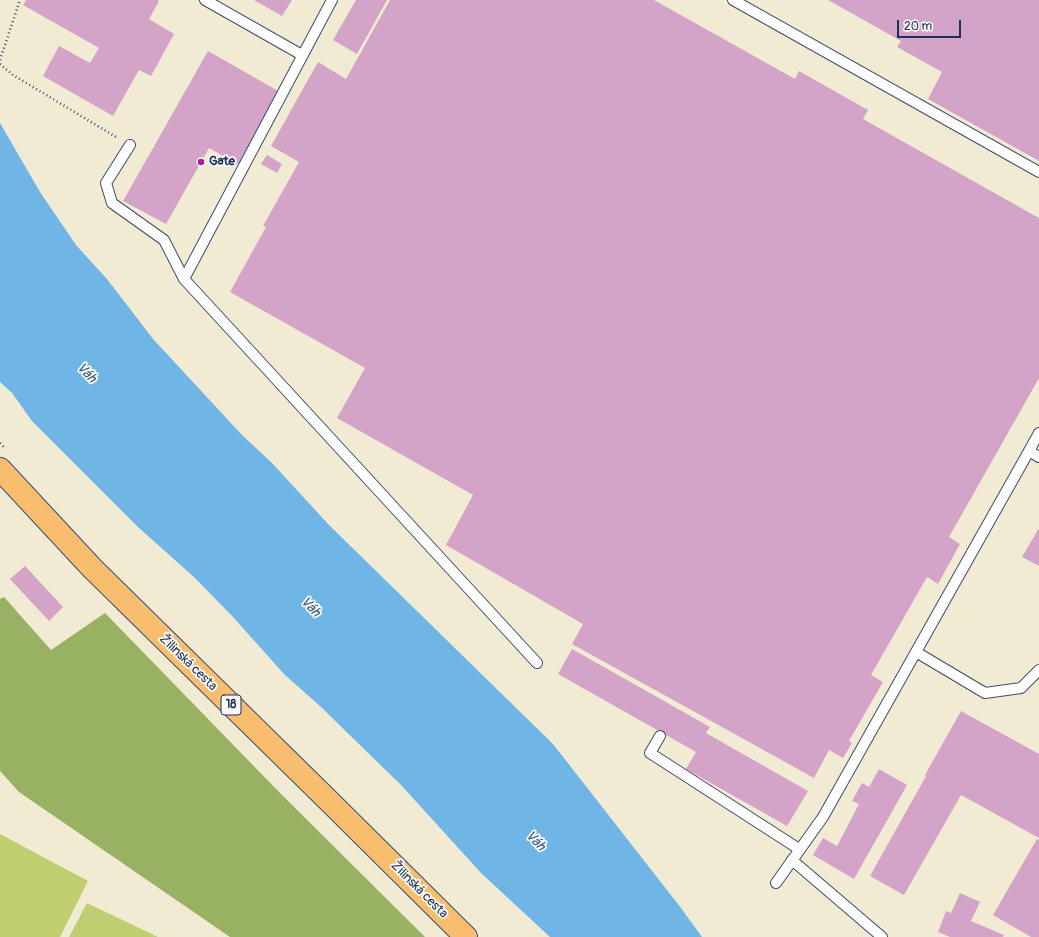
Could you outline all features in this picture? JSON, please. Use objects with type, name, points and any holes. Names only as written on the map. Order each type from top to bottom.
[{"type":"main road","name":"Žilinská cesta","points":[[0,469],[92,568],[336,807],[466,937]]},
{"type":"lane","points":[[205,0],[302,55]]},
{"type":"lane","points":[[184,279],[332,0]]},
{"type":"lane","points":[[734,0],[1039,172]]},
{"type":"lane","points":[[130,145],[106,183],[112,203],[164,240],[184,279],[537,663]]},
{"type":"lane","points":[[776,883],[823,817],[1039,433]]},
{"type":"lane","points":[[1029,451],[1039,457]]},
{"type":"lane","points":[[916,652],[985,693],[1021,688],[1039,670]]},
{"type":"lane","points":[[660,736],[650,753],[799,849]]},
{"type":"lane","points":[[792,860],[882,937]]},
{"type":"path","points":[[0,60],[20,0]]},
{"type":"path","points":[[0,64],[13,75],[130,145]]},
{"type":"green space","points":[[4,597],[51,650],[105,613],[280,793],[425,937],[230,937],[19,792],[0,771],[0,599]]},
{"type":"green space","points":[[0,834],[88,881],[60,937],[0,937]]},
{"type":"green space","points":[[87,903],[158,937],[69,937]]},
{"type":"water","name":"Váh","points":[[0,123],[40,192],[76,245],[107,279],[153,339],[242,435],[272,463],[329,525],[553,744],[702,937],[550,937],[481,873],[402,786],[321,707],[284,674],[233,617],[195,578],[138,527],[32,421],[12,393],[0,382]]},
{"type":"building","points":[[26,0],[157,0],[159,1],[149,19],[174,34],[151,76],[139,70],[113,116],[43,76],[59,46],[90,63],[99,48],[23,5]]},
{"type":"building","points":[[254,0],[292,0],[282,16]]},
{"type":"building","points":[[356,0],[387,0],[357,54],[333,40]]},
{"type":"building","points":[[390,0],[654,0],[795,79],[799,71],[868,110],[863,119],[1039,218],[1039,378],[949,537],[960,544],[938,584],[927,577],[871,675],[883,682],[849,741],[852,743],[843,758],[829,750],[814,778],[572,644],[583,624],[446,545],[473,495],[337,418],[365,368],[230,292],[266,227],[263,226],[299,162],[271,146],[318,62],[346,79]]},
{"type":"building","points":[[828,0],[1039,0],[1039,161],[928,99],[942,72],[897,47],[901,41]]},
{"type":"building","points":[[208,51],[280,92],[239,165],[209,148],[166,224],[123,201]]},
{"type":"building","points":[[267,155],[282,164],[277,173],[261,164]]},
{"type":"building","points":[[1039,528],[1039,566],[1022,557]]},
{"type":"building","points":[[25,566],[63,607],[49,621],[10,579]]},
{"type":"building","points":[[572,649],[710,727],[706,733],[808,791],[787,826],[686,769],[696,752],[558,674]]},
{"type":"building","points":[[961,711],[1039,754],[1039,838],[961,795],[904,895],[870,876]]},
{"type":"building","points":[[879,769],[907,785],[854,879],[813,855],[823,838],[837,846],[859,804],[852,801],[862,783],[869,787]]},
{"type":"building","points":[[1037,839],[1039,840],[1039,937],[1031,937],[993,915]]},
{"type":"building","points":[[960,893],[980,902],[971,921],[1004,935],[1003,937],[950,937],[938,932],[946,911],[951,913]]},
{"type":"place","name":"Gate","points":[[201,162]]}]
